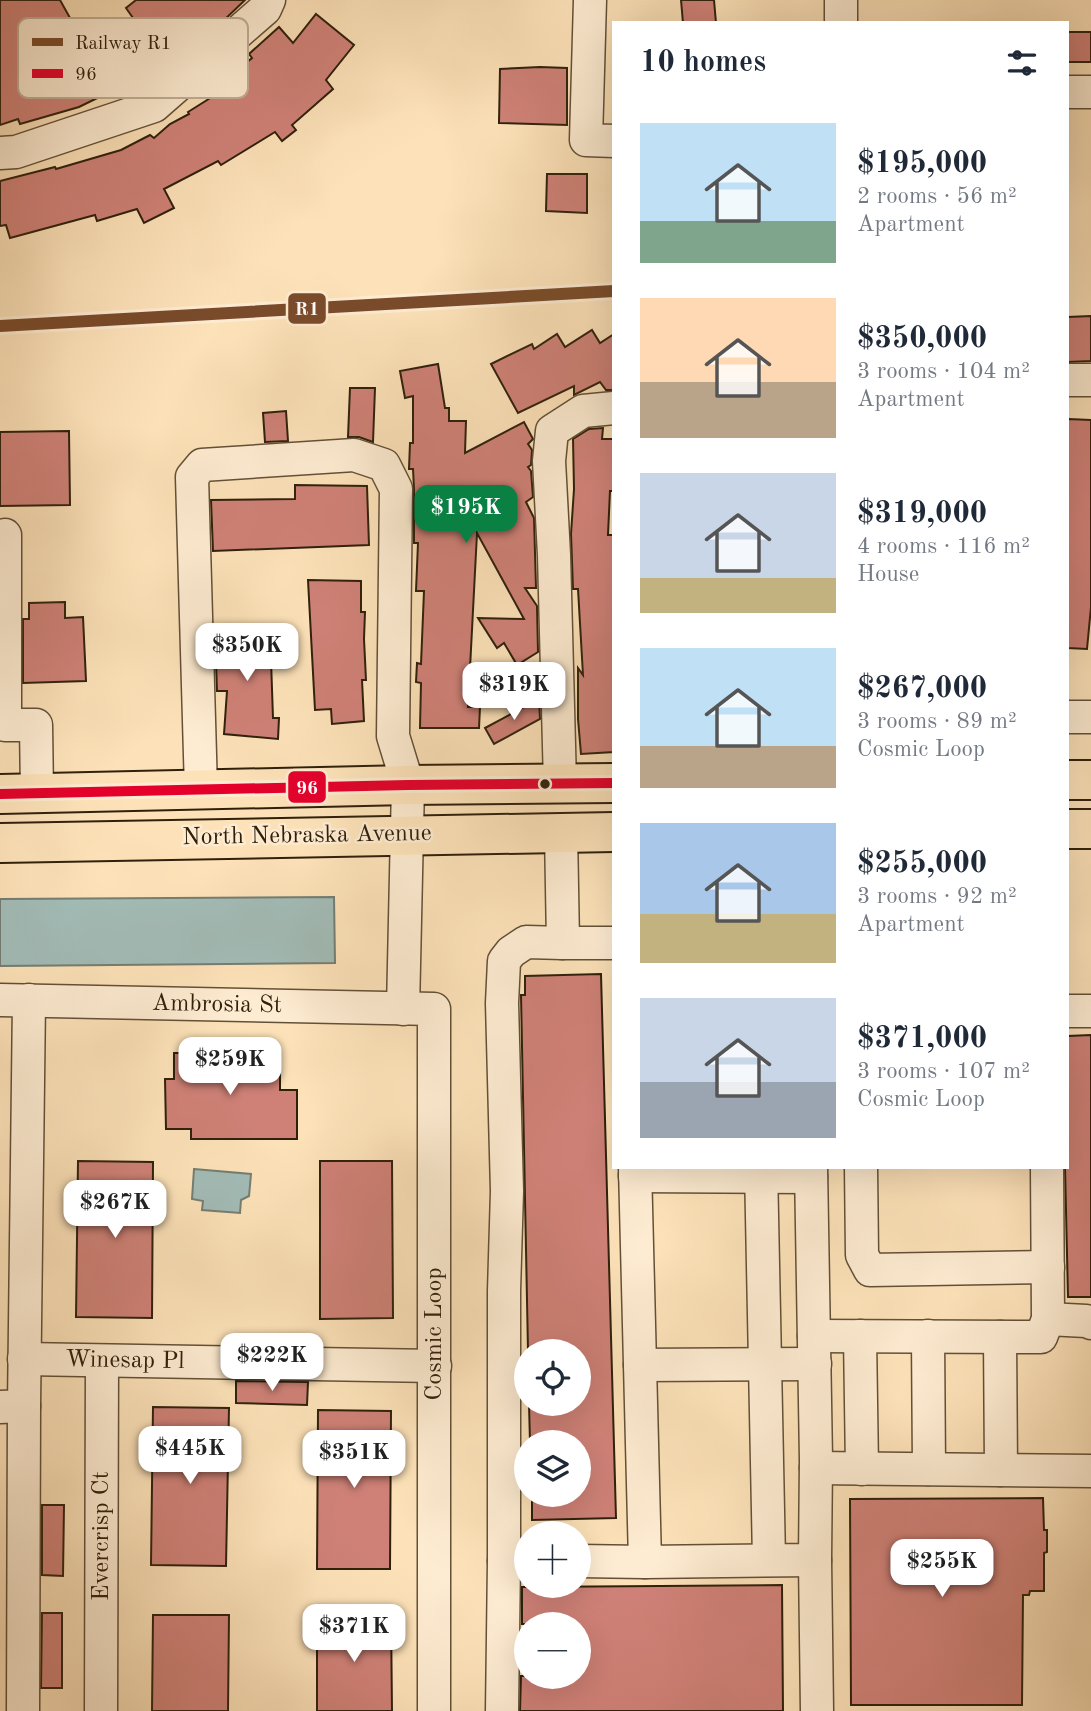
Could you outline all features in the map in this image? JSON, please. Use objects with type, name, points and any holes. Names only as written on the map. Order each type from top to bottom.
[{"type":"main road","points":[[1069,780],[1091,780]]},
{"type":"main road","name":"North Nebraska Avenue","points":[[18,794],[612,783]]},
{"type":"main road","points":[[1069,829],[1091,829]]},
{"type":"main road","name":"North Nebraska Avenue","points":[[0,843],[612,832]]},
{"type":"street","points":[[248,24],[265,9],[269,0]]},
{"type":"street","points":[[590,0],[586,140],[612,141]]},
{"type":"street","points":[[841,0],[841,21]]},
{"type":"street","points":[[1069,92],[1091,92]]},
{"type":"street","points":[[0,153],[16,152],[155,106],[164,98]]},
{"type":"street","points":[[1069,380],[1091,380]]},
{"type":"street","points":[[560,784],[555,555],[549,461],[552,431],[583,411],[612,408]]},
{"type":"street","name":"Cosmic Loop","points":[[201,790],[192,477],[202,465],[354,454],[384,465],[396,489],[393,736],[408,785],[408,834],[419,1009],[434,1064],[413,1080],[414,1109],[434,1126],[434,1711]]},
{"type":"street","points":[[5,535],[5,724],[36,724],[18,794]]},
{"type":"street","points":[[1069,717],[1091,716]]},
{"type":"street","points":[[561,832],[562,943]]},
{"type":"street","points":[[514,1521],[504,1291],[508,1191],[502,1003],[504,961],[511,952],[526,942],[612,943]]},
{"type":"street","points":[[15,1000],[28,1076],[24,1359],[12,1406],[23,1711]]},
{"type":"street","name":"Ambrosia St","points":[[15,1000],[419,1009]]},
{"type":"street","points":[[1069,1011],[1091,1011]]},
{"type":"street","points":[[861,1169],[862,1255],[870,1270],[1048,1267]]},
{"type":"street","points":[[640,1365],[765,1363],[860,1336],[1041,1337],[1048,1319],[1047,1169]]},
{"type":"street","points":[[645,1562],[635,1172],[811,1172],[817,1711]]},
{"type":"street","points":[[761,1172],[769,1560]]},
{"type":"street","points":[[1048,1319],[1091,1323]]},
{"type":"street","points":[[860,1336],[862,1469]]},
{"type":"street","points":[[928,1336],[929,1469]]},
{"type":"street","points":[[1000,1337],[1001,1470]]},
{"type":"street","name":"Winesap Pl","points":[[24,1359],[435,1366]]},
{"type":"street","name":"Evercrisp Ct","points":[[101,1711],[102,1361]]},
{"type":"street","points":[[816,1468],[1091,1471]]},
{"type":"street","points":[[591,1561],[815,1560]]},
{"type":"street","points":[[502,1711],[514,1582]]},
{"type":"water","points":[[334,897],[335,963],[0,966],[0,899]]},
{"type":"water","points":[[194,1169],[251,1174],[249,1196],[241,1200],[240,1213],[202,1210],[203,1201],[192,1199]]},
{"type":"building","points":[[0,0],[60,0],[70,18],[18,18],[18,98],[97,98],[79,107],[20,124],[18,119],[0,125]]},
{"type":"building","points":[[136,0],[245,0],[226,18],[133,18],[126,8]]},
{"type":"building","points":[[681,0],[714,0],[716,21],[683,21]]},
{"type":"building","points":[[316,14],[354,45],[326,80],[333,89],[292,125],[296,130],[282,141],[275,132],[221,165],[218,161],[164,189],[174,208],[144,223],[137,209],[97,221],[95,215],[10,238],[6,225],[0,226],[0,181],[55,167],[56,169],[121,150],[150,135],[154,138],[170,124],[210,98],[248,98],[248,61],[252,58],[249,54],[279,27],[293,43]]},
{"type":"building","points":[[1069,32],[1091,32],[1091,62],[1069,62]]},
{"type":"building","points":[[567,68],[567,125],[499,123],[500,69]]},
{"type":"building","points":[[547,174],[587,174],[587,213],[546,211]]},
{"type":"building","points":[[1091,316],[1091,361],[1069,362],[1069,317]]},
{"type":"building","points":[[592,330],[600,343],[612,335],[612,390],[606,390],[600,382],[574,395],[574,386],[518,413],[491,364],[532,344],[534,349],[557,334],[565,347]]},
{"type":"building","points":[[438,364],[445,408],[449,408],[449,421],[466,421],[465,453],[524,422],[533,439],[528,444],[532,450],[531,465],[528,467],[531,471],[533,497],[526,502],[534,518],[536,588],[525,588],[537,606],[538,652],[517,665],[504,643],[497,648],[478,618],[524,619],[477,533],[468,707],[480,707],[479,728],[420,728],[421,683],[416,682],[417,663],[421,664],[424,591],[416,591],[418,543],[414,543],[413,469],[409,469],[410,443],[413,443],[413,396],[405,398],[400,371]]},
{"type":"building","points":[[350,388],[375,388],[373,442],[359,437],[348,437]]},
{"type":"building","points":[[286,411],[288,441],[265,442],[263,413]]},
{"type":"building","points":[[1069,419],[1091,420],[1091,607],[1087,649],[1069,648]]},
{"type":"building","points":[[603,428],[602,439],[612,439],[612,491],[608,535],[612,535],[612,752],[581,754],[578,668],[583,675],[578,589],[573,589],[571,534],[573,439],[589,429]]},
{"type":"building","points":[[69,431],[70,505],[0,506],[0,432]]},
{"type":"building","points":[[295,485],[367,486],[369,545],[213,551],[211,500],[295,499]]},
{"type":"building","points":[[308,580],[361,581],[361,612],[365,612],[366,680],[362,680],[364,721],[332,724],[331,709],[315,710]]},
{"type":"building","points":[[65,602],[65,618],[83,617],[86,681],[23,683],[23,619],[29,619],[29,603]]},
{"type":"building","points":[[270,631],[273,718],[279,718],[278,739],[224,734],[227,691],[217,691],[215,632]]},
{"type":"building","points":[[539,699],[540,719],[494,744],[485,728]]},
{"type":"building","points":[[601,974],[616,1518],[532,1520],[532,1507],[591,1507],[591,1430],[530,1430],[529,1416],[591,1416],[591,1339],[528,1339],[521,995],[525,995],[525,976]]},
{"type":"building","points":[[1091,1035],[1091,1297],[1068,1297],[1065,1169],[1069,1169],[1069,1036]]},
{"type":"building","points":[[174,1053],[280,1053],[280,1090],[297,1090],[297,1139],[191,1139],[191,1129],[166,1129],[165,1079],[174,1079]]},
{"type":"building","points":[[78,1161],[153,1162],[152,1318],[76,1317]]},
{"type":"building","points":[[320,1161],[392,1161],[393,1318],[320,1319]]},
{"type":"building","points":[[236,1381],[308,1382],[307,1405],[236,1403]]},
{"type":"building","points":[[153,1407],[229,1408],[226,1566],[151,1565]]},
{"type":"building","points":[[318,1410],[391,1411],[390,1569],[317,1569]]},
{"type":"building","points":[[1043,1498],[1044,1530],[1047,1530],[1044,1591],[1030,1591],[1029,1595],[1023,1595],[1022,1705],[851,1705],[850,1499]]},
{"type":"building","points":[[42,1505],[64,1505],[63,1576],[42,1575]]},
{"type":"building","points":[[782,1585],[783,1711],[520,1711],[521,1689],[591,1689],[591,1612],[522,1612],[522,1598],[591,1598],[591,1586]]},
{"type":"building","points":[[42,1613],[62,1613],[62,1688],[41,1688]]},
{"type":"building","points":[[153,1615],[229,1615],[228,1711],[152,1711]]},
{"type":"building","points":[[317,1616],[391,1616],[392,1711],[317,1711]]},
{"type":"rail line","name":"R1","points":[[0,326],[612,291]]},
{"type":"transit line","name":"96","points":[[0,794],[612,783]]}]
